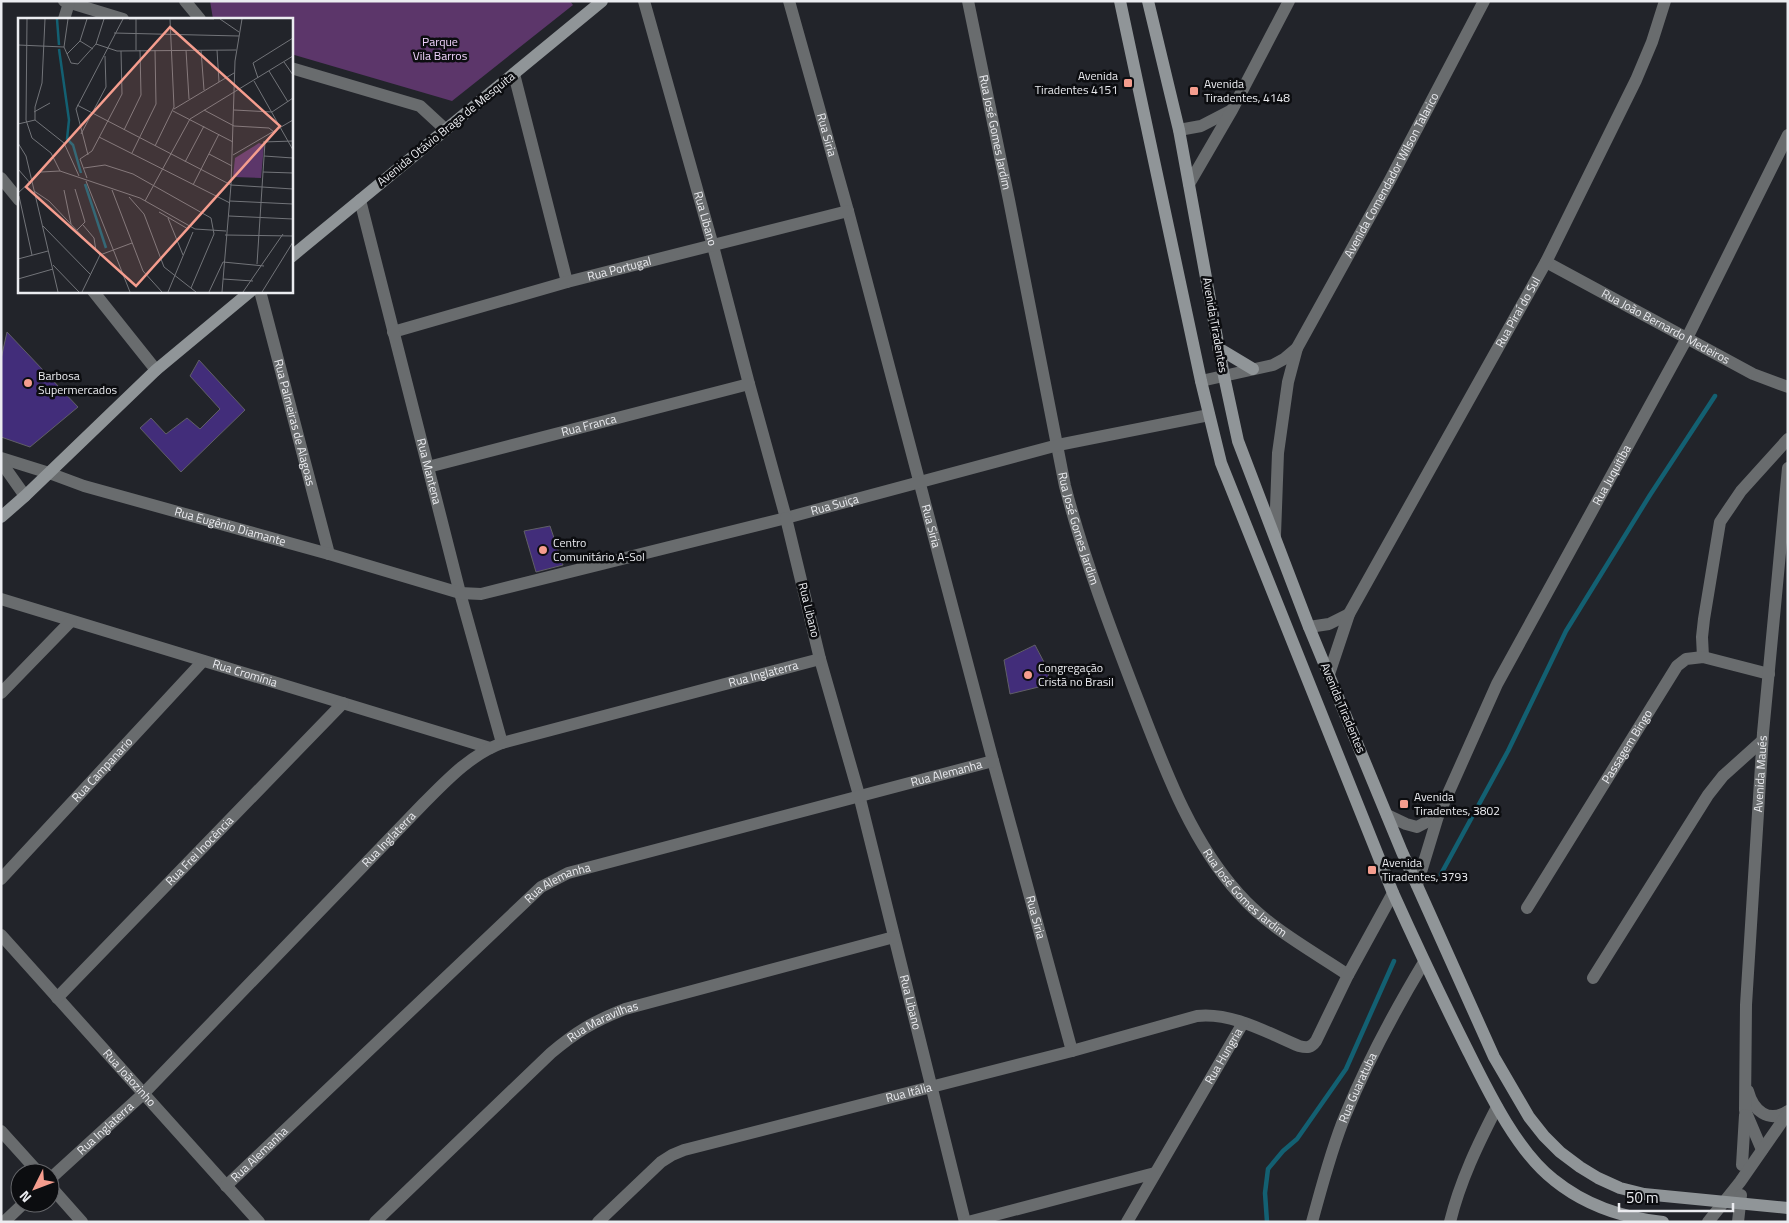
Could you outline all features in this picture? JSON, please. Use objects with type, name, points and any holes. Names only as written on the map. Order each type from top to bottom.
[{"type":"main road","name":"Avenida Otávio Braga de Mesquita","points":[[292,257],[602,1]]},
{"type":"main road","name":"Avenida Tiradentes","points":[[1120,1],[1201,381],[1221,463],[1393,894],[1424,962],[1497,1107],[1528,1153],[1543,1170],[1565,1188],[1611,1211],[1644,1220],[1663,1222]]},
{"type":"main road","name":"Avenida Tiradentes","points":[[1148,1],[1179,130],[1218,348],[1238,441],[1309,627],[1387,815],[1494,1057],[1524,1111],[1544,1136],[1560,1152],[1598,1178],[1620,1188],[1660,1196],[1788,1208]]},
{"type":"main road","points":[[1,516],[25,496],[156,370],[250,292]]},
{"type":"main road","points":[[1218,348],[1253,369]]},
{"type":"street","name":"Rua Libano","points":[[644,1],[713,246],[786,518],[820,659],[859,795],[930,1086],[966,1222]]},
{"type":"street","name":"Rua Siria","points":[[789,1],[848,211],[918,482],[1072,1051]]},
{"type":"street","name":"Rua José Gomes Jardim","points":[[968,1],[1065,486],[1076,528],[1113,637],[1163,763],[1192,826],[1216,864],[1237,893],[1253,910],[1348,975]]},
{"type":"street","points":[[1189,184],[1232,110],[1289,1]]},
{"type":"street","name":"Avenida Comendador Wilson Talarico","points":[[1275,535],[1278,453],[1288,382],[1298,348],[1390,180],[1484,1]]},
{"type":"street","name":"Rua Piraí do Sul","points":[[1329,674],[1349,614],[1546,262],[1636,80],[1652,42],[1665,1]]},
{"type":"street","points":[[64,18],[66,2],[120,18]]},
{"type":"street","points":[[187,2],[199,18]]},
{"type":"street","points":[[292,68],[420,106],[446,130]]},
{"type":"street","points":[[514,74],[567,282]]},
{"type":"street","points":[[1179,130],[1206,124],[1232,110]]},
{"type":"street","name":"Rua Juquitiba","points":[[1417,885],[1438,816],[1497,684],[1687,338],[1788,134]]},
{"type":"street","points":[[1,178],[18,199]]},
{"type":"street","name":"Rua Mantena","points":[[360,200],[460,593],[502,743]]},
{"type":"street","name":"Rua Portugal","points":[[393,332],[567,282],[848,211]]},
{"type":"street","name":"Rua João Bernardo Medeiros","points":[[1546,262],[1753,374],[1788,387]]},
{"type":"street","points":[[94,292],[156,370]]},
{"type":"street","name":"Rua Palmeiras de Alagoas","points":[[260,292],[329,554]]},
{"type":"street","name":"Avenida Comendador Wilson Talarico","points":[[1201,381],[1273,365],[1298,348]]},
{"type":"street","name":"Rua Franca","points":[[428,467],[749,384]]},
{"type":"street","name":"Rua Suiça","points":[[460,593],[481,594],[495,592],[786,518],[1058,445],[1209,414]]},
{"type":"street","points":[[1768,674],[1703,657],[1702,637],[1720,522],[1741,491],[1788,439]]},
{"type":"street","name":"Rua Eugênio Diamante","points":[[1,458],[84,486],[329,554],[460,593]]},
{"type":"street","points":[[1,462],[25,496]]},
{"type":"street","name":"Avenida Maués","points":[[1742,1166],[1747,995],[1762,741],[1788,468]]},
{"type":"street","name":"Rua Cromínia","points":[[1,599],[71,622],[203,660],[490,748]]},
{"type":"street","points":[[1309,627],[1329,624],[1349,614]]},
{"type":"street","points":[[1,693],[71,622]]},
{"type":"street","name":"Passagem Bingo","points":[[1527,908],[1677,666],[1686,659],[1703,657]]},
{"type":"street","name":"Rua Inglaterra","points":[[60,1170],[143,1094],[429,798],[472,759],[502,743],[820,659]]},
{"type":"street","name":"Rua Campanario","points":[[1,879],[203,660]]},
{"type":"street","name":"Rua Frei Inocência","points":[[57,998],[343,703]]},
{"type":"street","points":[[1593,978],[1708,795],[1723,776],[1762,741]]},
{"type":"street","name":"Rua Alemanha","points":[[226,1186],[541,887],[568,873],[993,761]]},
{"type":"street","points":[[1387,815],[1417,827],[1438,816]]},
{"type":"street","points":[[1348,975],[1393,894]]},
{"type":"street","name":"Rua Joãozinho","points":[[1,935],[259,1222]]},
{"type":"street","name":"Rua Maravilhas","points":[[375,1222],[550,1053],[582,1029],[598,1020],[625,1009],[894,938]]},
{"type":"street","name":"Rua Guaratuba","points":[[1312,1222],[1329,1163],[1352,1099],[1392,1015],[1424,962]]},
{"type":"street","name":"Rua Hungria","points":[[1128,1222],[1243,1022],[1299,1046],[1311,1047],[1316,1041],[1348,975]]},
{"type":"street","name":"Rua Itália","points":[[598,1222],[661,1162],[684,1150],[1072,1051],[1196,1016],[1215,1016],[1243,1022]]},
{"type":"street","name":"Avenida Maués","points":[[1744,1081],[1750,1101],[1756,1109],[1764,1114],[1773,1116],[1788,1112]]},
{"type":"street","points":[[1450,1222],[1455,1201],[1472,1155],[1497,1107]]},
{"type":"street","name":"Avenida Maués","points":[[1745,1110],[1762,1150]]},
{"type":"street","points":[[1708,1222],[1740,1182],[1788,1112]]},
{"type":"street","points":[[1,1131],[30,1163]]},
{"type":"street","points":[[966,1222],[1155,1173]]},
{"type":"street","points":[[1738,1222],[1741,1204],[1740,1182]]},
{"type":"street","points":[[60,1197],[82,1222]]},
{"type":"street","points":[[4,1222],[13,1213]]},
{"type":"green space","name":"Parque Vila Barros","points":[[210,1],[570,1],[573,5],[452,101],[292,54],[292,18],[213,18]]},
{"type":"building","name":"Barbosa Supermercados","points":[[7,332],[78,407],[30,447],[1,437],[1,359]]},
{"type":"building","points":[[199,360],[245,410],[181,472],[140,428],[151,418],[166,434],[187,418],[200,429],[220,409],[190,376]]},
{"type":"building","name":"Centro Comunitário A-Sol","points":[[550,526],[563,565],[536,572],[524,531]]},
{"type":"building","name":"Congregação Cristã no Brasil","points":[[1035,645],[1046,666],[1051,684],[1010,694],[1004,660]]},
{"type":"waterway","points":[[1441,874],[1508,751],[1566,631],[1650,495],[1715,396]]},
{"type":"waterway","points":[[1267,1222],[1265,1193],[1268,1169],[1283,1151],[1297,1139],[1346,1069],[1394,961]]},
{"type":"place","name":"Avenida Tiradentes 4151","points":[[1128,83]]},
{"type":"place","name":"Avenida Tiradentes, 4148","points":[[1194,91]]},
{"type":"place","name":"Barbosa Supermercados","points":[[28,383]]},
{"type":"place","name":"Centro Comunitário A-Sol","points":[[543,550]]},
{"type":"place","name":"Congregação Cristã no Brasil","points":[[1028,675]]},
{"type":"place","name":"Avenida Tiradentes, 3802","points":[[1404,804]]},
{"type":"place","name":"Avenida Tiradentes, 3793","points":[[1372,870]]}]
